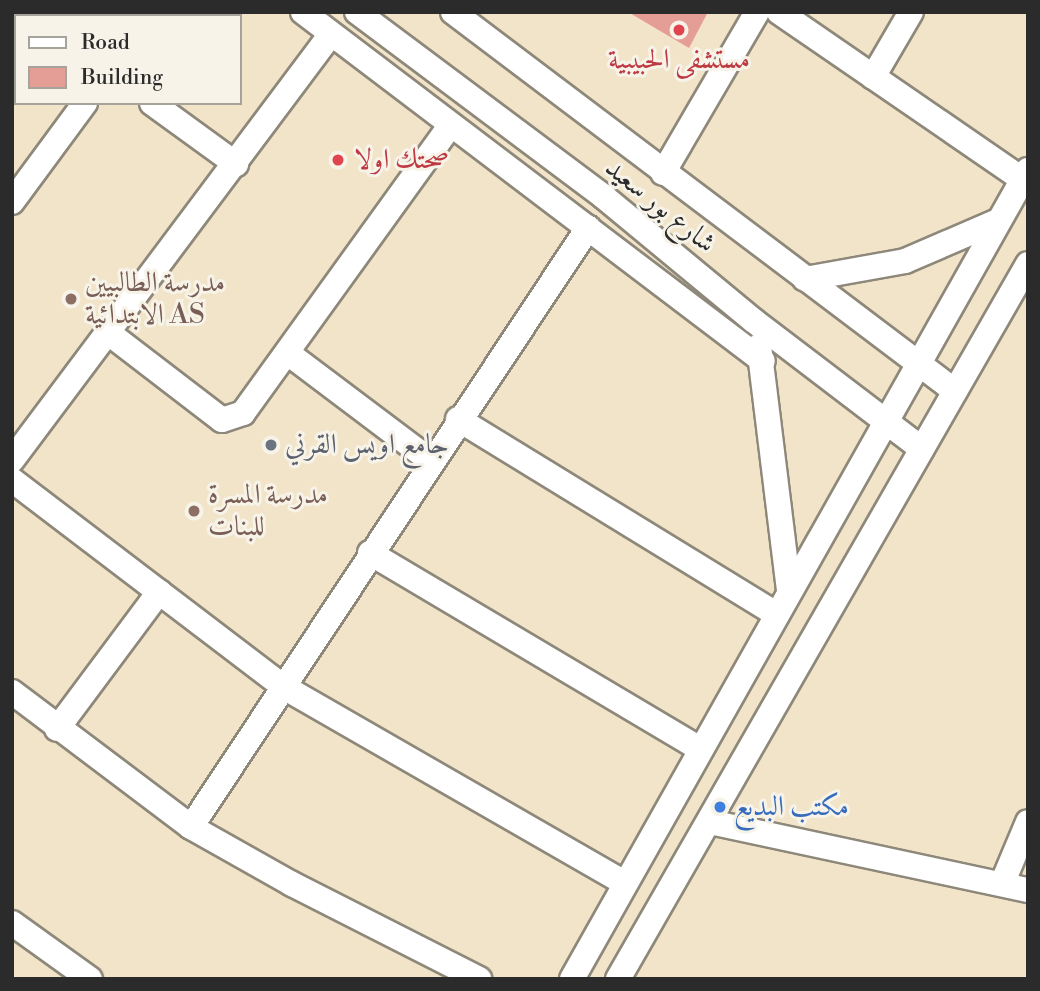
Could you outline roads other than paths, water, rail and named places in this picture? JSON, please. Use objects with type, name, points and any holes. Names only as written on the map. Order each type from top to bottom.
[{"type":"street","points":[[303,12],[763,361]]},
{"type":"street","name":"شارع بور سعيد","points":[[357,12],[536,147],[754,321],[922,449]]},
{"type":"street","name":"شارع بور سعيد","points":[[453,12],[955,391]]},
{"type":"street","points":[[663,173],[757,12]]},
{"type":"street","points":[[572,979],[1025,174],[873,77],[779,12]]},
{"type":"street","points":[[873,77],[911,12]]},
{"type":"street","points":[[12,460],[331,34]]},
{"type":"street","points":[[12,202],[84,105]]},
{"type":"street","points":[[155,105],[236,164]]},
{"type":"street","points":[[106,331],[222,419],[243,413],[289,354],[451,125]]},
{"type":"street","points":[[516,174],[536,147]]},
{"type":"street","points":[[805,279],[905,261],[999,220]]},
{"type":"street","points":[[191,827],[458,419],[587,228]]},
{"type":"street","points":[[618,979],[1028,264]]},
{"type":"street","points":[[754,321],[763,361],[789,591]]},
{"type":"street","points":[[289,354],[431,461]]},
{"type":"street","points":[[458,419],[776,614]]},
{"type":"street","points":[[12,480],[282,686],[624,883]]},
{"type":"street","points":[[370,553],[700,749]]},
{"type":"street","points":[[57,729],[159,592]]},
{"type":"street","points":[[12,692],[57,729],[191,827],[292,884],[479,979]]},
{"type":"street","points":[[710,822],[1028,890]]},
{"type":"street","points":[[1002,884],[1028,822]]},
{"type":"street","points":[[12,923],[90,979]]},
{"type":"place","name":"مستشفى الحبيبية","points":[[679,30]]},
{"type":"place","name":"صحتك اولا","points":[[338,160]]},
{"type":"place","name":"مدرسة الطالبيين الابتدائية AS","points":[[71,299]]},
{"type":"place","name":"جامع اويس القرني","points":[[271,445]]},
{"type":"place","name":"مدرسة المسرة للبنات","points":[[194,511]]},
{"type":"place","name":"مكتب البديع","points":[[720,807]]}]
